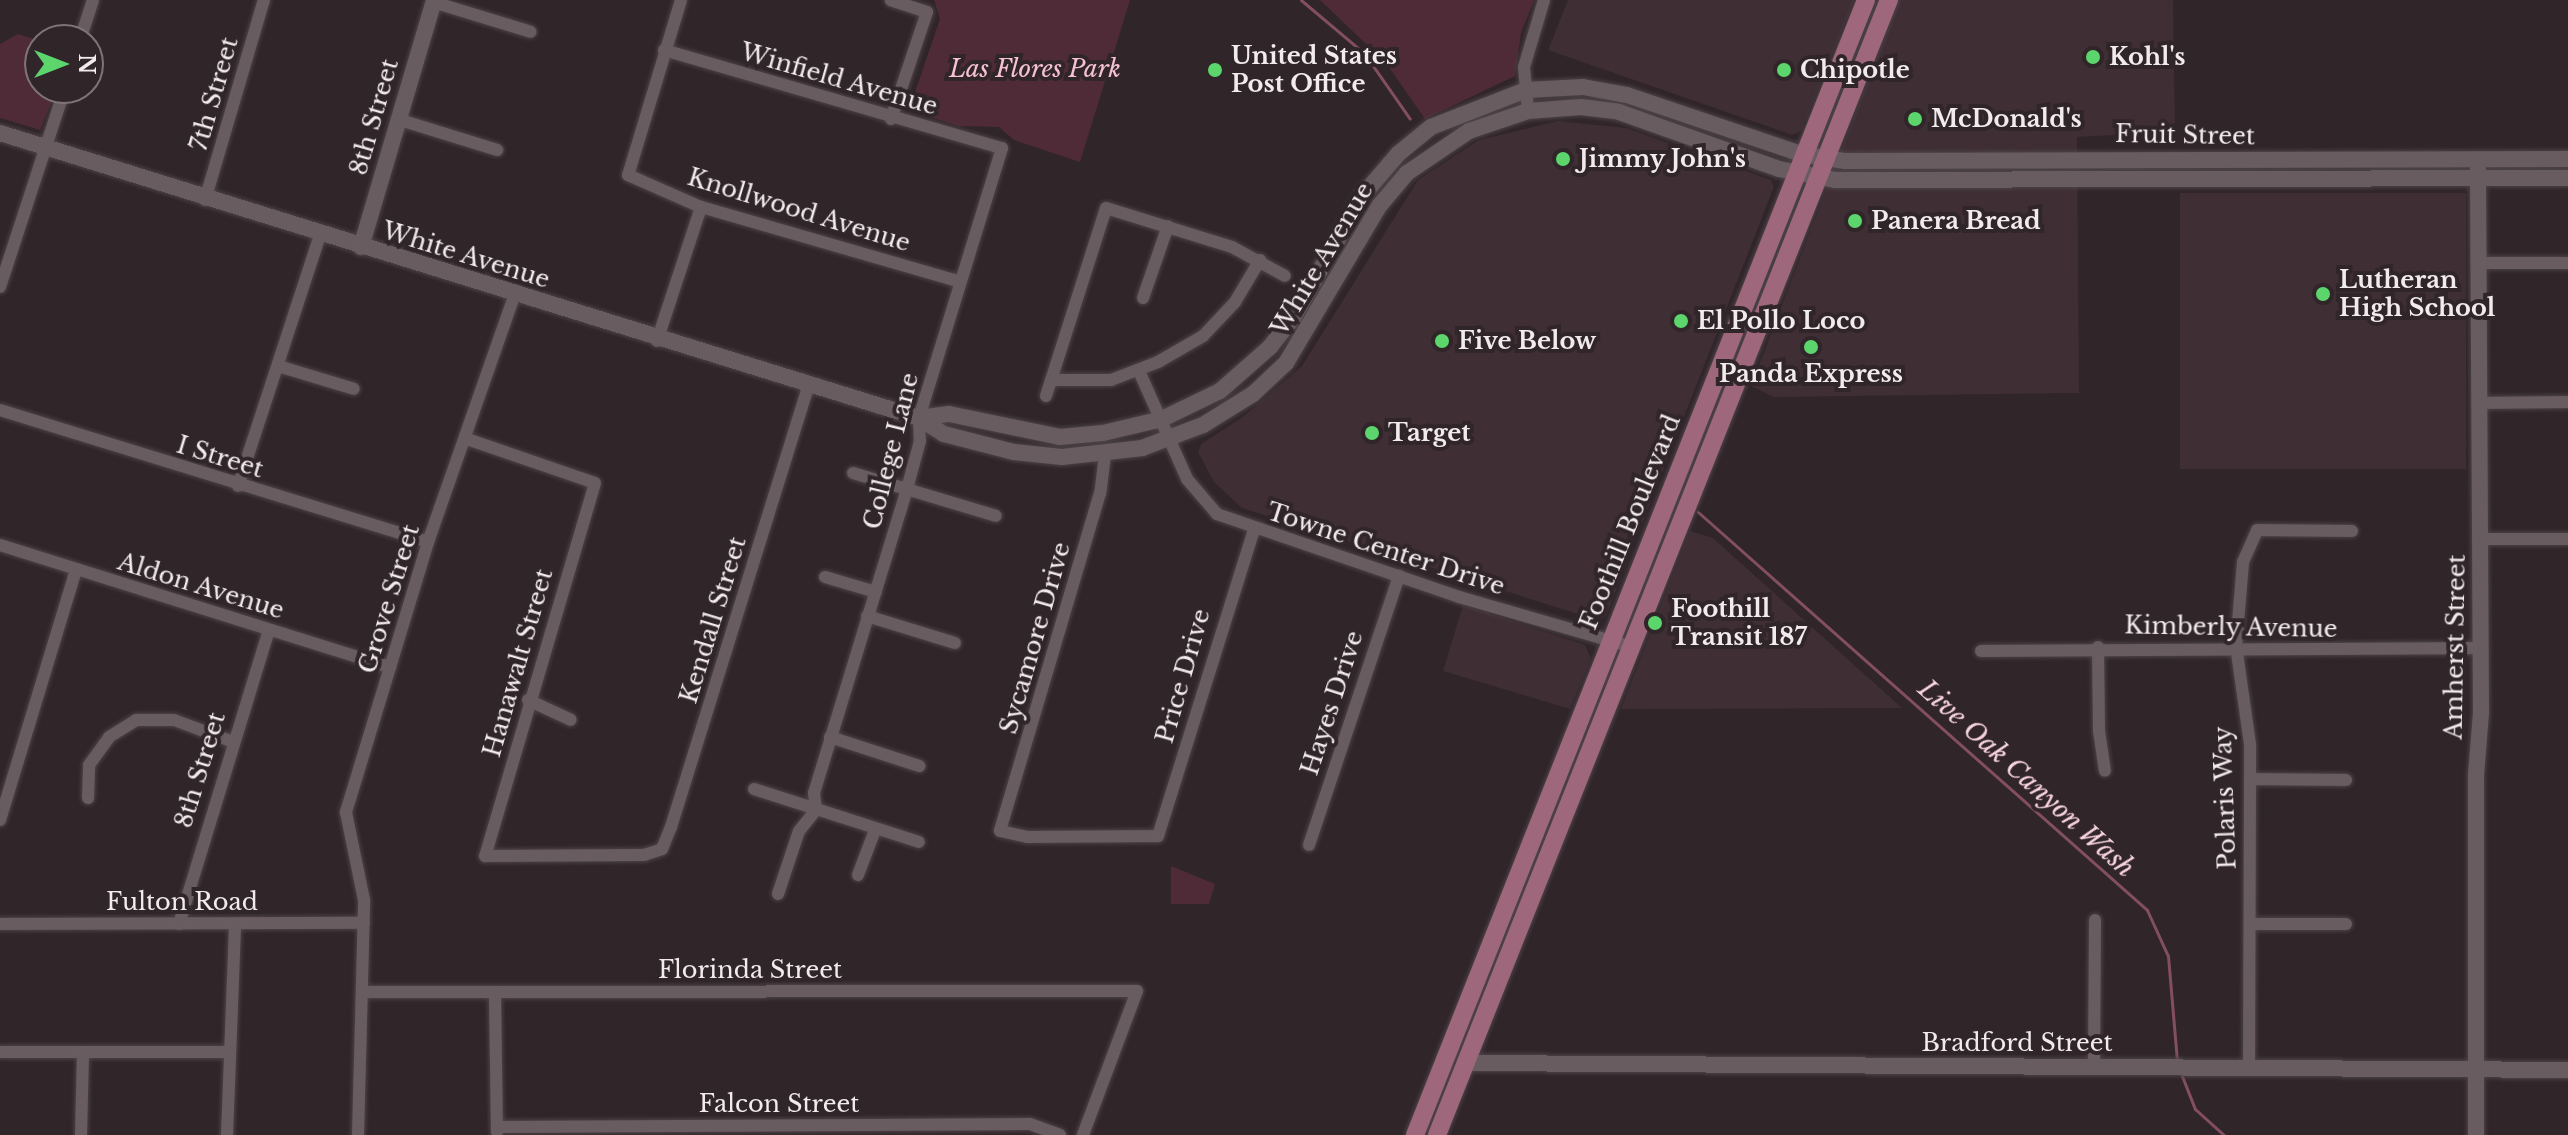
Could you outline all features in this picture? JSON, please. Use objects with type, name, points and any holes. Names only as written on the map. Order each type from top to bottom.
[{"type":"main road","name":"Foothill Boulevard","points":[[1415,1135],[1801,154],[1866,0]]},
{"type":"main road","name":"Foothill Boulevard","points":[[1437,1135],[1629,646],[1889,0]]},
{"type":"main road","name":"8th Street","points":[[361,247],[434,1]]},
{"type":"main road","name":"White Avenue","points":[[919,418],[949,414],[1009,430],[1060,437],[1162,419],[1220,391],[1270,347],[1294,316],[1363,195],[1398,154],[1431,127],[1526,90],[1583,87],[1627,95],[1801,154]]},
{"type":"main road","name":"White Avenue","points":[[0,133],[657,341],[919,418],[944,434],[1014,452],[1105,455],[1170,438],[1253,394],[1286,363],[1380,205],[1407,173],[1469,131],[1528,111],[1581,107],[1619,112],[1794,172],[1817,177]]},
{"type":"main road","name":"Fruit Street","points":[[1801,154],[1824,159],[2568,159]]},
{"type":"main road","name":"Amherst Street","points":[[2476,1135],[2481,648],[2478,160]]},
{"type":"main road","name":"Fruit Street","points":[[1817,177],[2063,181],[2568,178]]},
{"type":"main road","name":"Bradford Street","points":[[1466,1063],[2568,1070]]},
{"type":"street","points":[[85,24],[93,0]]},
{"type":"street","name":"7th Street","points":[[205,200],[264,0]]},
{"type":"street","points":[[664,50],[681,0]]},
{"type":"street","points":[[891,0],[927,12],[891,119]]},
{"type":"street","points":[[1528,111],[1524,67],[1544,0]]},
{"type":"street","points":[[434,1],[531,32]]},
{"type":"street","name":"Winfield Avenue","points":[[664,50],[891,119],[1002,148]]},
{"type":"street","name":"Knollwood Avenue","points":[[664,50],[628,175],[701,207],[960,282]]},
{"type":"street","points":[[0,287],[60,104]]},
{"type":"street","points":[[397,119],[497,150]]},
{"type":"street","name":"College Lane","points":[[816,810],[814,793],[920,441],[919,418],[1002,148]]},
{"type":"street","points":[[657,341],[701,207]]},
{"type":"street","points":[[1046,396],[1106,208],[1168,226],[1260,260],[1285,276]]},
{"type":"street","points":[[1143,298],[1168,226]]},
{"type":"street","points":[[238,486],[320,235]]},
{"type":"street","points":[[1051,380],[1092,383],[1139,371],[1203,336],[1235,302],[1260,260]]},
{"type":"street","points":[[2477,263],[2568,263]]},
{"type":"street","name":"Grove Street","points":[[358,1135],[364,923],[346,812],[428,542],[467,439],[515,294]]},
{"type":"street","points":[[278,366],[354,389]]},
{"type":"street","name":"Towne Center Drive","points":[[1139,371],[1187,479],[1217,514],[1399,576],[1629,646]]},
{"type":"street","name":"Kendall Street","points":[[485,856],[644,855],[662,849],[808,386]]},
{"type":"street","points":[[2478,403],[2568,402]]},
{"type":"street","name":"I Street","points":[[0,410],[238,486],[428,542]]},
{"type":"street","name":"Hanawalt Street","points":[[467,439],[595,483],[528,700],[485,856]]},
{"type":"street","name":"Sycamore Drive","points":[[1105,455],[1100,493],[1000,831],[1028,837],[1158,836]]},
{"type":"street","points":[[853,473],[996,516]]},
{"type":"street","name":"Price Drive","points":[[1158,836],[1254,529]]},
{"type":"street","name":"Polaris Way","points":[[2249,1069],[2251,779],[2236,646],[2243,562],[2257,530],[2352,531]]},
{"type":"street","points":[[2480,539],[2568,539]]},
{"type":"street","name":"Aldon Avenue","points":[[0,545],[390,667]]},
{"type":"street","points":[[0,820],[76,570]]},
{"type":"street","name":"Hayes Drive","points":[[1309,845],[1399,576]]},
{"type":"street","points":[[825,577],[876,592]]},
{"type":"street","points":[[867,616],[955,643]]},
{"type":"street","name":"8th Street","points":[[179,924],[269,630]]},
{"type":"street","name":"Kimberly Avenue","points":[[1981,651],[2236,646],[2303,651],[2481,648]]},
{"type":"street","points":[[2098,647],[2099,731],[2105,771]]},
{"type":"street","points":[[528,700],[571,720]]},
{"type":"street","points":[[88,798],[89,765],[109,737],[136,720],[174,720],[233,742]]},
{"type":"street","points":[[830,737],[919,766]]},
{"type":"street","points":[[2251,779],[2346,780]]},
{"type":"street","points":[[754,789],[919,842]]},
{"type":"street","points":[[778,894],[799,831],[816,810]]},
{"type":"street","points":[[858,875],[875,830]]},
{"type":"street","points":[[2094,1067],[2095,920]]},
{"type":"street","name":"Fulton Road","points":[[0,924],[364,923]]},
{"type":"street","points":[[227,1135],[235,924]]},
{"type":"street","points":[[2250,924],[2346,924]]},
{"type":"street","name":"Florinda Street","points":[[363,992],[1137,991],[1083,1135]]},
{"type":"street","points":[[495,993],[497,1131]]},
{"type":"street","points":[[0,1052],[229,1052]]},
{"type":"street","points":[[81,1135],[83,1052]]},
{"type":"street","name":"Falcon Street","points":[[497,1131],[1030,1124],[1060,1135]]},
{"type":"shaded area","points":[[1568,0],[1854,0],[1801,131],[1792,135],[1548,50]]},
{"type":"shaded area","points":[[1899,0],[2173,0],[2175,132],[2077,137],[2079,393],[1774,397],[1751,386]]},
{"type":"shaded area","points":[[1558,121],[1626,128],[1771,180],[1774,187],[1606,616],[1597,620],[1242,508],[1214,482],[1198,452],[1201,444],[1244,416],[1302,366],[1418,180],[1479,140]]},
{"type":"shaded area","name":"Lutheran High School","points":[[2180,193],[2466,193],[2466,469],[2180,469]]},
{"type":"shaded area","points":[[1690,531],[1713,538],[1902,708],[1621,709]]},
{"type":"shaded area","points":[[1463,605],[1585,645],[1591,659],[1570,709],[1443,671]]},
{"type":"green space","name":"Las Flores Park","points":[[934,0],[1130,0],[1080,162],[1014,140],[999,127],[958,126],[909,110],[940,19]]},
{"type":"green space","points":[[1320,0],[1534,0],[1521,33],[1515,76],[1425,119],[1386,63]]},
{"type":"green space","points":[[18,34],[24,36],[24,104],[51,104],[40,130],[0,118],[0,44]]},
{"type":"green space","points":[[1171,866],[1215,884],[1209,904],[1171,904]]},
{"type":"waterway","points":[[1301,0],[1364,53],[1410,119]]},
{"type":"waterway","name":"Live Oak Canyon Wash","points":[[1698,512],[2147,910],[2168,956],[2177,1060]]},
{"type":"waterway","name":"Live Oak Canyon Wash","points":[[2180,1071],[2195,1109],[2224,1135]]},
{"type":"place","name":"Kohl's","points":[[2093,57]]},
{"type":"place","name":"United States Post Office","points":[[1215,70]]},
{"type":"place","name":"Chipotle","points":[[1784,70]]},
{"type":"place","name":"McDonald's","points":[[1915,119]]},
{"type":"place","name":"Jimmy John's","points":[[1563,159]]},
{"type":"place","name":"Panera Bread","points":[[1855,221]]},
{"type":"place","name":"Lutheran High School","points":[[2323,294]]},
{"type":"place","name":"El Pollo Loco","points":[[1681,321]]},
{"type":"place","name":"Five Below","points":[[1442,341]]},
{"type":"place","name":"Panda Express","points":[[1811,347]]},
{"type":"place","name":"Target","points":[[1372,433]]},
{"type":"place","name":"Foothill Transit 187","points":[[1655,623]]}]
